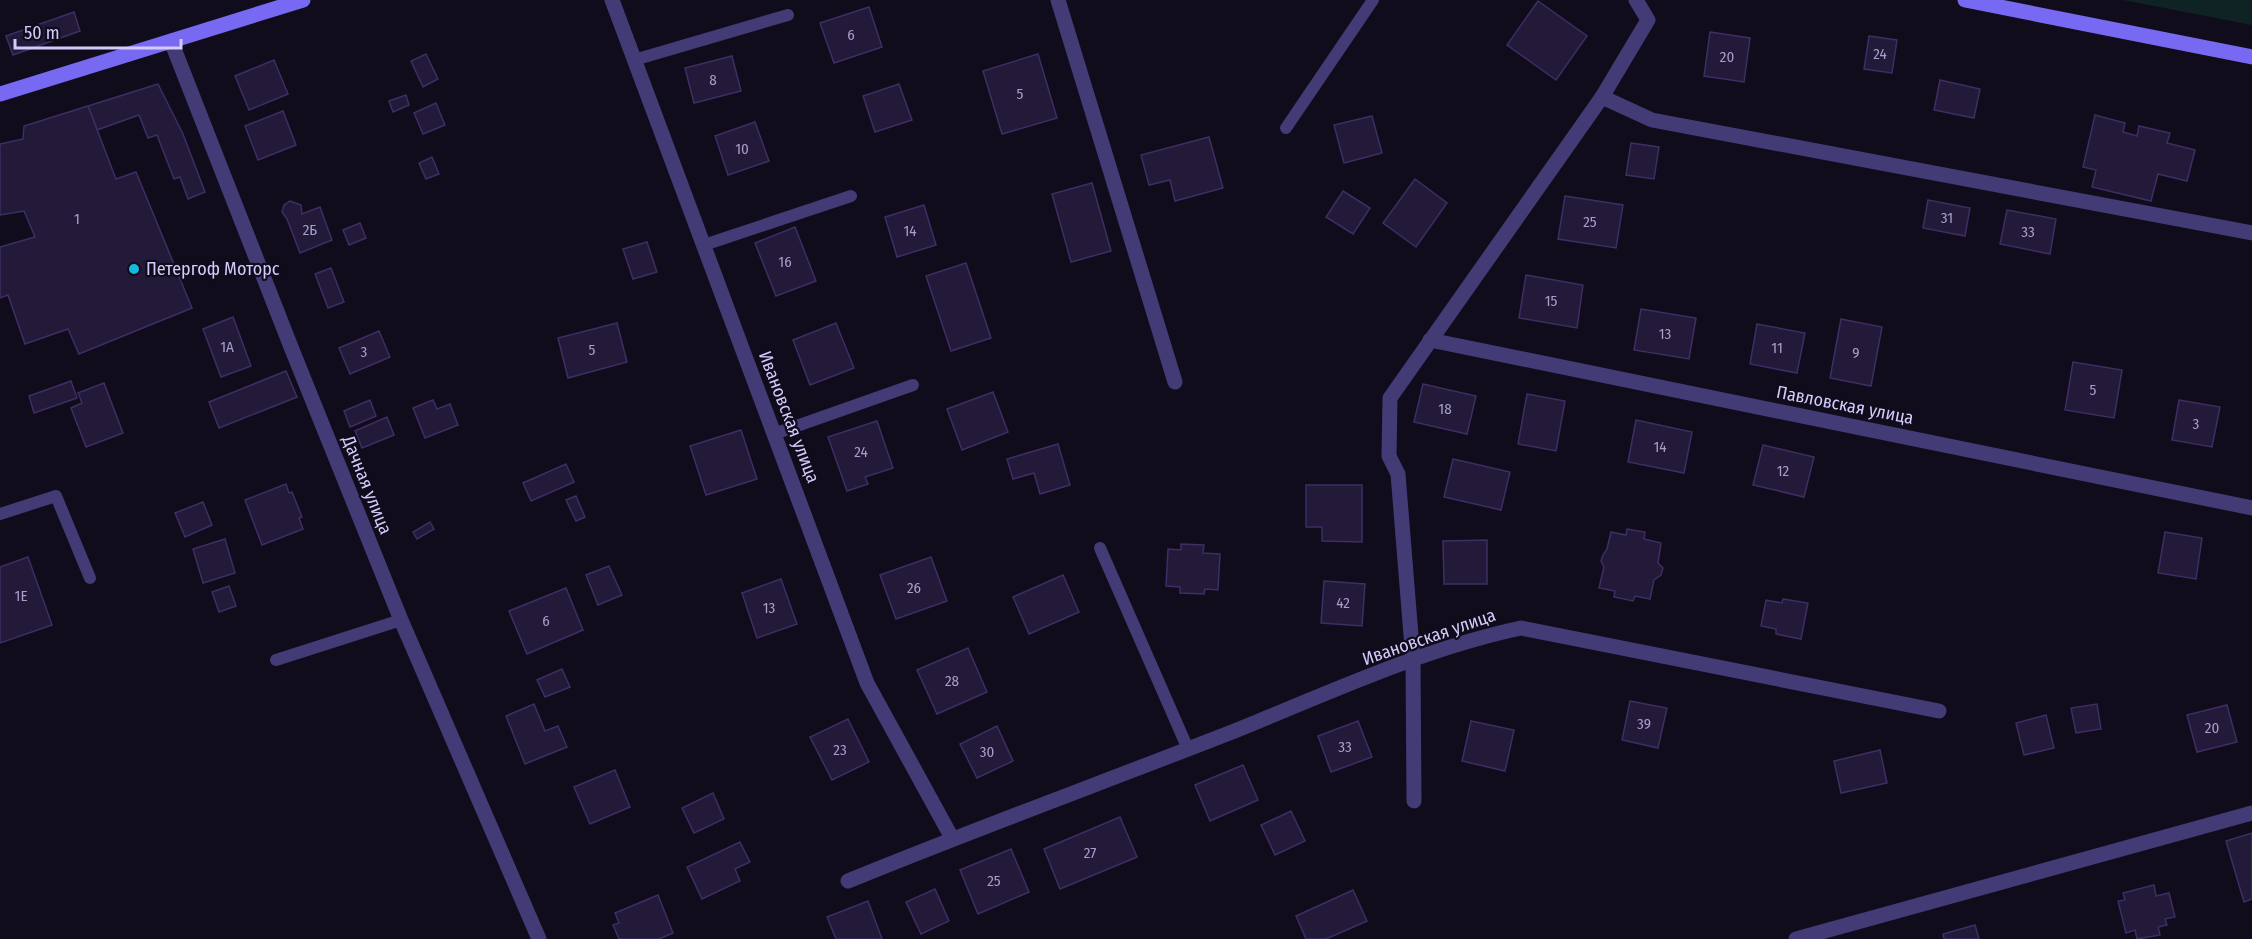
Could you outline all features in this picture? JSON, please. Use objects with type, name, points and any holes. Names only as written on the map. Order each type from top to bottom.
[{"type":"street","points":[[0,94],[303,0]]},
{"type":"street","name":"Ивановская улица","points":[[612,0],[867,683],[952,838]]},
{"type":"street","points":[[1059,0],[1175,382]]},
{"type":"street","points":[[1414,801],[1413,660],[1398,474],[1389,456],[1390,398],[1602,97],[1648,20],[1636,0]]},
{"type":"street","points":[[1965,0],[2252,57]]},
{"type":"street","name":"Дачная улица","points":[[171,41],[401,620],[539,939]]},
{"type":"street","points":[[1602,97],[1652,120],[2252,233]]},
{"type":"street","name":"Павловская улица","points":[[1430,340],[2252,508]]},
{"type":"street","name":"Ивановская улица","points":[[848,881],[952,838],[1188,749],[1413,660],[1521,628],[1939,711]]},
{"type":"street","points":[[1796,939],[2252,813]]},
{"type":"lane","points":[[1286,128],[1373,0]]},
{"type":"lane","points":[[634,60],[788,15]]},
{"type":"lane","points":[[704,245],[851,196]]},
{"type":"lane","points":[[774,434],[913,385]]},
{"type":"lane","points":[[0,514],[56,496],[90,578]]},
{"type":"lane","points":[[1100,548],[1188,749]]},
{"type":"lane","points":[[276,660],[401,620]]},
{"type":"green space","points":[[2123,0],[2252,0],[2252,25]]},
{"type":"building","points":[[1538,1],[1587,36],[1556,80],[1507,45]]},
{"type":"building","points":[[869,7],[882,47],[834,63],[820,23]]},
{"type":"building","points":[[74,12],[80,31],[13,55],[6,36]]},
{"type":"building","points":[[1710,32],[1750,38],[1744,82],[1704,76]]},
{"type":"building","points":[[1869,36],[1897,40],[1892,73],[1864,69]]},
{"type":"building","points":[[426,54],[438,79],[423,87],[411,61]]},
{"type":"building","points":[[1038,54],[1057,118],[1002,134],[983,71]]},
{"type":"building","points":[[732,56],[741,91],[694,103],[685,68]]},
{"type":"building","points":[[274,60],[288,94],[249,110],[235,76]]},
{"type":"building","points":[[1940,80],[1980,89],[1974,118],[1934,110]]},
{"type":"building","points":[[158,84],[183,134],[205,192],[188,199],[180,177],[174,179],[157,135],[148,138],[139,115],[97,130],[88,106]]},
{"type":"building","points":[[899,84],[912,120],[875,132],[863,96]]},
{"type":"building","points":[[406,95],[409,105],[393,112],[389,101]]},
{"type":"building","points":[[436,103],[445,125],[423,134],[414,113]]},
{"type":"building","points":[[88,106],[116,179],[136,172],[192,308],[79,354],[68,329],[25,344],[8,295],[0,298],[0,247],[35,237],[24,211],[0,215],[0,144],[23,139],[24,126]]},
{"type":"building","points":[[283,111],[296,145],[258,160],[245,126]]},
{"type":"building","points":[[2095,115],[2125,123],[2123,132],[2137,136],[2139,126],[2170,133],[2167,143],[2195,150],[2187,181],[2158,174],[2151,201],[2092,187],[2096,170],[2083,167]]},
{"type":"building","points":[[1372,116],[1382,153],[1344,163],[1334,125]]},
{"type":"building","points":[[755,122],[769,161],[728,175],[715,136]]},
{"type":"building","points":[[1209,137],[1223,188],[1175,201],[1170,180],[1149,185],[1141,155]]},
{"type":"building","points":[[1631,143],[1659,147],[1654,179],[1626,175]]},
{"type":"building","points":[[432,157],[439,174],[426,179],[419,163]]},
{"type":"building","points":[[1415,179],[1447,203],[1416,247],[1383,223]]},
{"type":"building","points":[[1092,183],[1111,251],[1071,262],[1052,194]]},
{"type":"building","points":[[1343,191],[1370,208],[1353,234],[1326,217]]},
{"type":"building","points":[[1565,196],[1623,205],[1616,248],[1558,239]]},
{"type":"building","points":[[1928,200],[1970,208],[1965,236],[1923,228]]},
{"type":"building","points":[[290,201],[301,205],[302,214],[320,207],[332,240],[300,253],[282,212],[284,205]]},
{"type":"building","points":[[924,205],[936,245],[897,257],[885,217]]},
{"type":"building","points":[[2007,210],[2056,219],[2050,254],[2000,244]]},
{"type":"building","points":[[360,223],[366,238],[349,245],[343,230]]},
{"type":"building","points":[[795,227],[816,281],[776,296],[755,243]]},
{"type":"building","points":[[647,242],[657,272],[633,279],[623,249]]},
{"type":"building","points":[[966,263],[991,338],[951,351],[926,276]]},
{"type":"building","points":[[331,268],[344,302],[328,308],[315,274]]},
{"type":"building","points":[[1526,275],[1583,285],[1577,328],[1519,318]]},
{"type":"building","points":[[1641,309],[1696,318],[1689,359],[1634,350]]},
{"type":"building","points":[[233,317],[251,366],[221,377],[203,329]]},
{"type":"building","points":[[1841,319],[1882,327],[1871,386],[1830,378]]},
{"type":"building","points":[[617,323],[627,362],[568,378],[558,338]]},
{"type":"building","points":[[836,323],[854,368],[810,385],[793,340]]},
{"type":"building","points":[[1757,324],[1805,333],[1797,373],[1750,364]]},
{"type":"building","points":[[379,331],[390,357],[350,374],[339,348]]},
{"type":"building","points":[[2073,362],[2122,370],[2114,418],[2065,410]]},
{"type":"building","points":[[286,371],[297,397],[219,428],[209,402]]},
{"type":"building","points":[[71,381],[77,398],[34,413],[29,396]]},
{"type":"building","points":[[104,383],[123,433],[86,447],[71,408],[82,403],[78,393]]},
{"type":"building","points":[[1423,384],[1476,396],[1467,434],[1414,422]]},
{"type":"building","points":[[993,392],[1008,432],[962,450],[947,409]]},
{"type":"building","points":[[1527,394],[1565,401],[1556,451],[1518,444]]},
{"type":"building","points":[[370,400],[376,416],[350,427],[344,411]]},
{"type":"building","points":[[433,400],[437,409],[450,404],[458,425],[425,438],[413,408]]},
{"type":"building","points":[[2179,400],[2220,407],[2212,447],[2172,440]]},
{"type":"building","points":[[387,417],[394,435],[362,448],[355,431]]},
{"type":"building","points":[[1636,420],[1692,432],[1684,473],[1628,462]]},
{"type":"building","points":[[877,421],[893,468],[865,477],[868,484],[847,491],[828,437]]},
{"type":"building","points":[[741,430],[757,479],[706,495],[690,446]]},
{"type":"building","points":[[1058,444],[1070,485],[1040,494],[1034,473],[1013,479],[1007,459]]},
{"type":"building","points":[[1763,445],[1814,457],[1804,497],[1753,485]]},
{"type":"building","points":[[1453,459],[1510,472],[1501,510],[1444,497]]},
{"type":"building","points":[[566,464],[574,482],[531,501],[523,483]]},
{"type":"building","points":[[286,484],[289,493],[292,492],[302,517],[299,518],[303,529],[262,545],[245,500]]},
{"type":"building","points":[[1306,485],[1362,485],[1362,542],[1322,541],[1322,527],[1306,527]]},
{"type":"building","points":[[576,496],[585,517],[576,521],[566,500]]},
{"type":"building","points":[[203,502],[212,525],[185,537],[175,513]]},
{"type":"building","points":[[430,522],[434,529],[417,539],[413,532]]},
{"type":"building","points":[[1627,529],[1645,532],[1644,539],[1661,543],[1658,563],[1663,568],[1661,575],[1654,580],[1650,599],[1635,596],[1633,601],[1614,597],[1615,591],[1599,588],[1604,567],[1601,561],[1611,532],[1626,535]]},
{"type":"building","points":[[2165,532],[2202,538],[2196,579],[2158,573]]},
{"type":"building","points":[[225,539],[235,573],[203,583],[193,549]]},
{"type":"building","points":[[1487,540],[1487,584],[1444,584],[1443,541]]},
{"type":"building","points":[[1181,544],[1204,545],[1203,553],[1220,554],[1218,590],[1205,589],[1204,594],[1180,593],[1180,587],[1166,586],[1168,549],[1181,550]]},
{"type":"building","points":[[28,557],[52,625],[0,643],[0,567]]},
{"type":"building","points":[[931,557],[947,601],[896,619],[880,575]]},
{"type":"building","points":[[609,566],[622,595],[598,605],[586,575]]},
{"type":"building","points":[[1063,575],[1079,612],[1029,634],[1013,597]]},
{"type":"building","points":[[781,579],[797,624],[757,638],[742,593]]},
{"type":"building","points":[[1324,581],[1365,584],[1362,626],[1321,623]]},
{"type":"building","points":[[229,586],[236,606],[219,612],[212,592]]},
{"type":"building","points":[[566,588],[583,630],[527,654],[509,611]]},
{"type":"building","points":[[1783,599],[1808,603],[1801,639],[1776,634],[1776,629],[1761,626],[1766,600],[1782,603]]},
{"type":"building","points":[[968,648],[987,692],[937,714],[917,670]]},
{"type":"building","points":[[562,669],[570,687],[545,697],[537,680]]},
{"type":"building","points":[[1630,701],[1667,708],[1658,748],[1622,740]]},
{"type":"building","points":[[534,704],[545,731],[558,726],[567,747],[525,764],[506,716]]},
{"type":"building","points":[[2097,704],[2101,729],[2076,733],[2071,708]]},
{"type":"building","points":[[2227,705],[2237,742],[2197,752],[2187,715]]},
{"type":"building","points":[[2046,715],[2054,748],[2024,755],[2016,723]]},
{"type":"building","points":[[848,719],[869,762],[832,780],[810,737]]},
{"type":"building","points":[[1358,721],[1372,757],[1331,772],[1318,736]]},
{"type":"building","points":[[1471,721],[1514,730],[1505,771],[1462,761]]},
{"type":"building","points":[[997,726],[1013,761],[977,778],[960,744]]},
{"type":"building","points":[[1880,750],[1887,783],[1841,793],[1834,761]]},
{"type":"building","points":[[1243,765],[1258,800],[1210,821],[1195,785]]},
{"type":"building","points":[[615,770],[630,807],[590,824],[574,787]]},
{"type":"building","points":[[713,793],[724,819],[694,833],[682,808]]},
{"type":"building","points":[[1291,811],[1305,841],[1275,855],[1261,825]]},
{"type":"building","points":[[1120,817],[1137,857],[1060,889],[1044,849]]},
{"type":"building","points":[[2252,833],[2252,899],[2244,902],[2226,841]]},
{"type":"building","points":[[740,842],[750,862],[735,869],[740,881],[702,899],[687,867]]},
{"type":"building","points":[[1011,849],[1029,892],[978,914],[960,870]]},
{"type":"building","points":[[2154,885],[2156,896],[2169,893],[2175,917],[2165,919],[2167,925],[2158,927],[2160,935],[2137,939],[2135,930],[2126,933],[2118,901],[2125,900],[2123,893]]},
{"type":"building","points":[[935,889],[949,921],[921,934],[906,902]]},
{"type":"building","points":[[1353,890],[1367,921],[1326,939],[1306,939],[1296,916]]},
{"type":"building","points":[[658,895],[673,933],[659,939],[619,939],[613,925],[619,923],[615,913]]},
{"type":"building","points":[[868,901],[882,939],[836,939],[827,917]]},
{"type":"building","points":[[1975,925],[1979,939],[1944,939],[1943,934]]},
{"type":"place","name":"Петергоф Моторс","points":[[134,269]]}]
